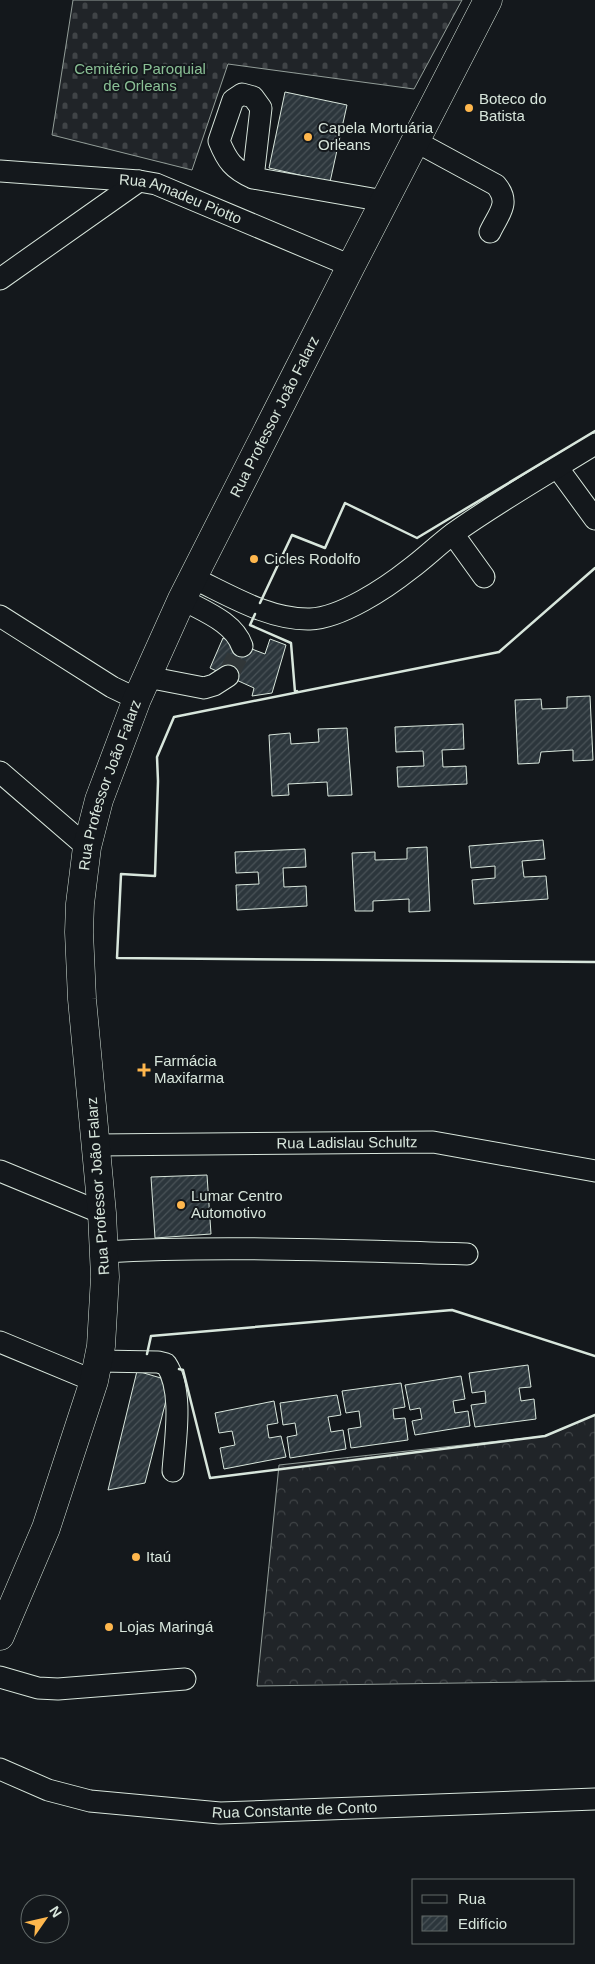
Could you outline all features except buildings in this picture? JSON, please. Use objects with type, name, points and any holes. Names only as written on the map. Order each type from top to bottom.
[{"type":"main road","name":"Rua Professor João Falarz","points":[[0,1636],[46,1528],[96,1371],[104,1306],[102,1212],[82,999],[79,932],[80,904],[87,847],[99,800],[142,688],[188,589],[488,0]]},
{"type":"street","points":[[415,141],[496,185],[503,194],[504,203],[490,232]]},
{"type":"street","name":"Rua Amadeu Piotto","points":[[0,170],[139,181],[170,189],[351,266]]},
{"type":"street","points":[[253,178],[384,201]]},
{"type":"street","points":[[0,279],[139,181]]},
{"type":"street","points":[[188,589],[284,617],[311,619],[338,612],[389,584],[453,534],[595,444]]},
{"type":"street","points":[[557,467],[595,519]]},
{"type":"street","points":[[453,534],[484,576]]},
{"type":"street","points":[[188,589],[229,627],[239,638],[242,646]]},
{"type":"street","points":[[0,616],[112,686],[204,688],[214,685],[228,676]]},
{"type":"street","points":[[0,772],[87,847]]},
{"type":"street","name":"Rua Ladislau Schultz","points":[[97,1144],[433,1142],[595,1171]]},
{"type":"street","points":[[0,1171],[102,1212]]},
{"type":"street","points":[[104,1252],[161,1249],[467,1254]]},
{"type":"street","points":[[0,1342],[96,1371],[158,1362],[166,1364],[172,1373],[177,1408],[173,1471]]},
{"type":"street","points":[[0,1677],[38,1688],[58,1689],[185,1679]]},
{"type":"street","name":"Rua Constante de Conto","points":[[0,1769],[48,1790],[90,1800],[220,1813],[595,1799]]},
{"type":"green space","name":"Cemitério Paroquial de Orleans","points":[[73,0],[462,0],[414,89],[228,64],[192,170],[52,135]]},
{"type":"green space","points":[[595,1415],[595,1681],[257,1686],[279,1465],[545,1436]]},
{"type":"tunnel","points":[[228,676],[242,646]]},
{"type":"wall","points":[[260,603],[292,535],[325,548],[345,503],[417,538],[595,431]]},
{"type":"wall","points":[[595,568],[499,652],[174,717],[157,757],[155,876],[121,874],[117,958],[595,962]]},
{"type":"wall","points":[[255,614],[250,625],[291,643],[295,692],[297,691]]},
{"type":"wall","points":[[147,1354],[151,1336],[452,1310],[595,1356]]},
{"type":"wall","points":[[179,1369],[183,1370],[210,1478],[545,1436],[595,1415]]},
{"type":"place","name":"Boteco do Batista","points":[[469,108]]},
{"type":"place","name":"Capela Mortuária Orleans","points":[[308,137]]},
{"type":"place","name":"Cicles Rodolfo","points":[[254,559]]},
{"type":"place","name":"Farmácia Maxifarma","points":[[144,1070]]},
{"type":"place","name":"Lumar Centro Automotivo","points":[[181,1205]]},
{"type":"place","name":"Itaú","points":[[136,1557]]},
{"type":"place","name":"Lojas Maringá","points":[[109,1627]]}]
